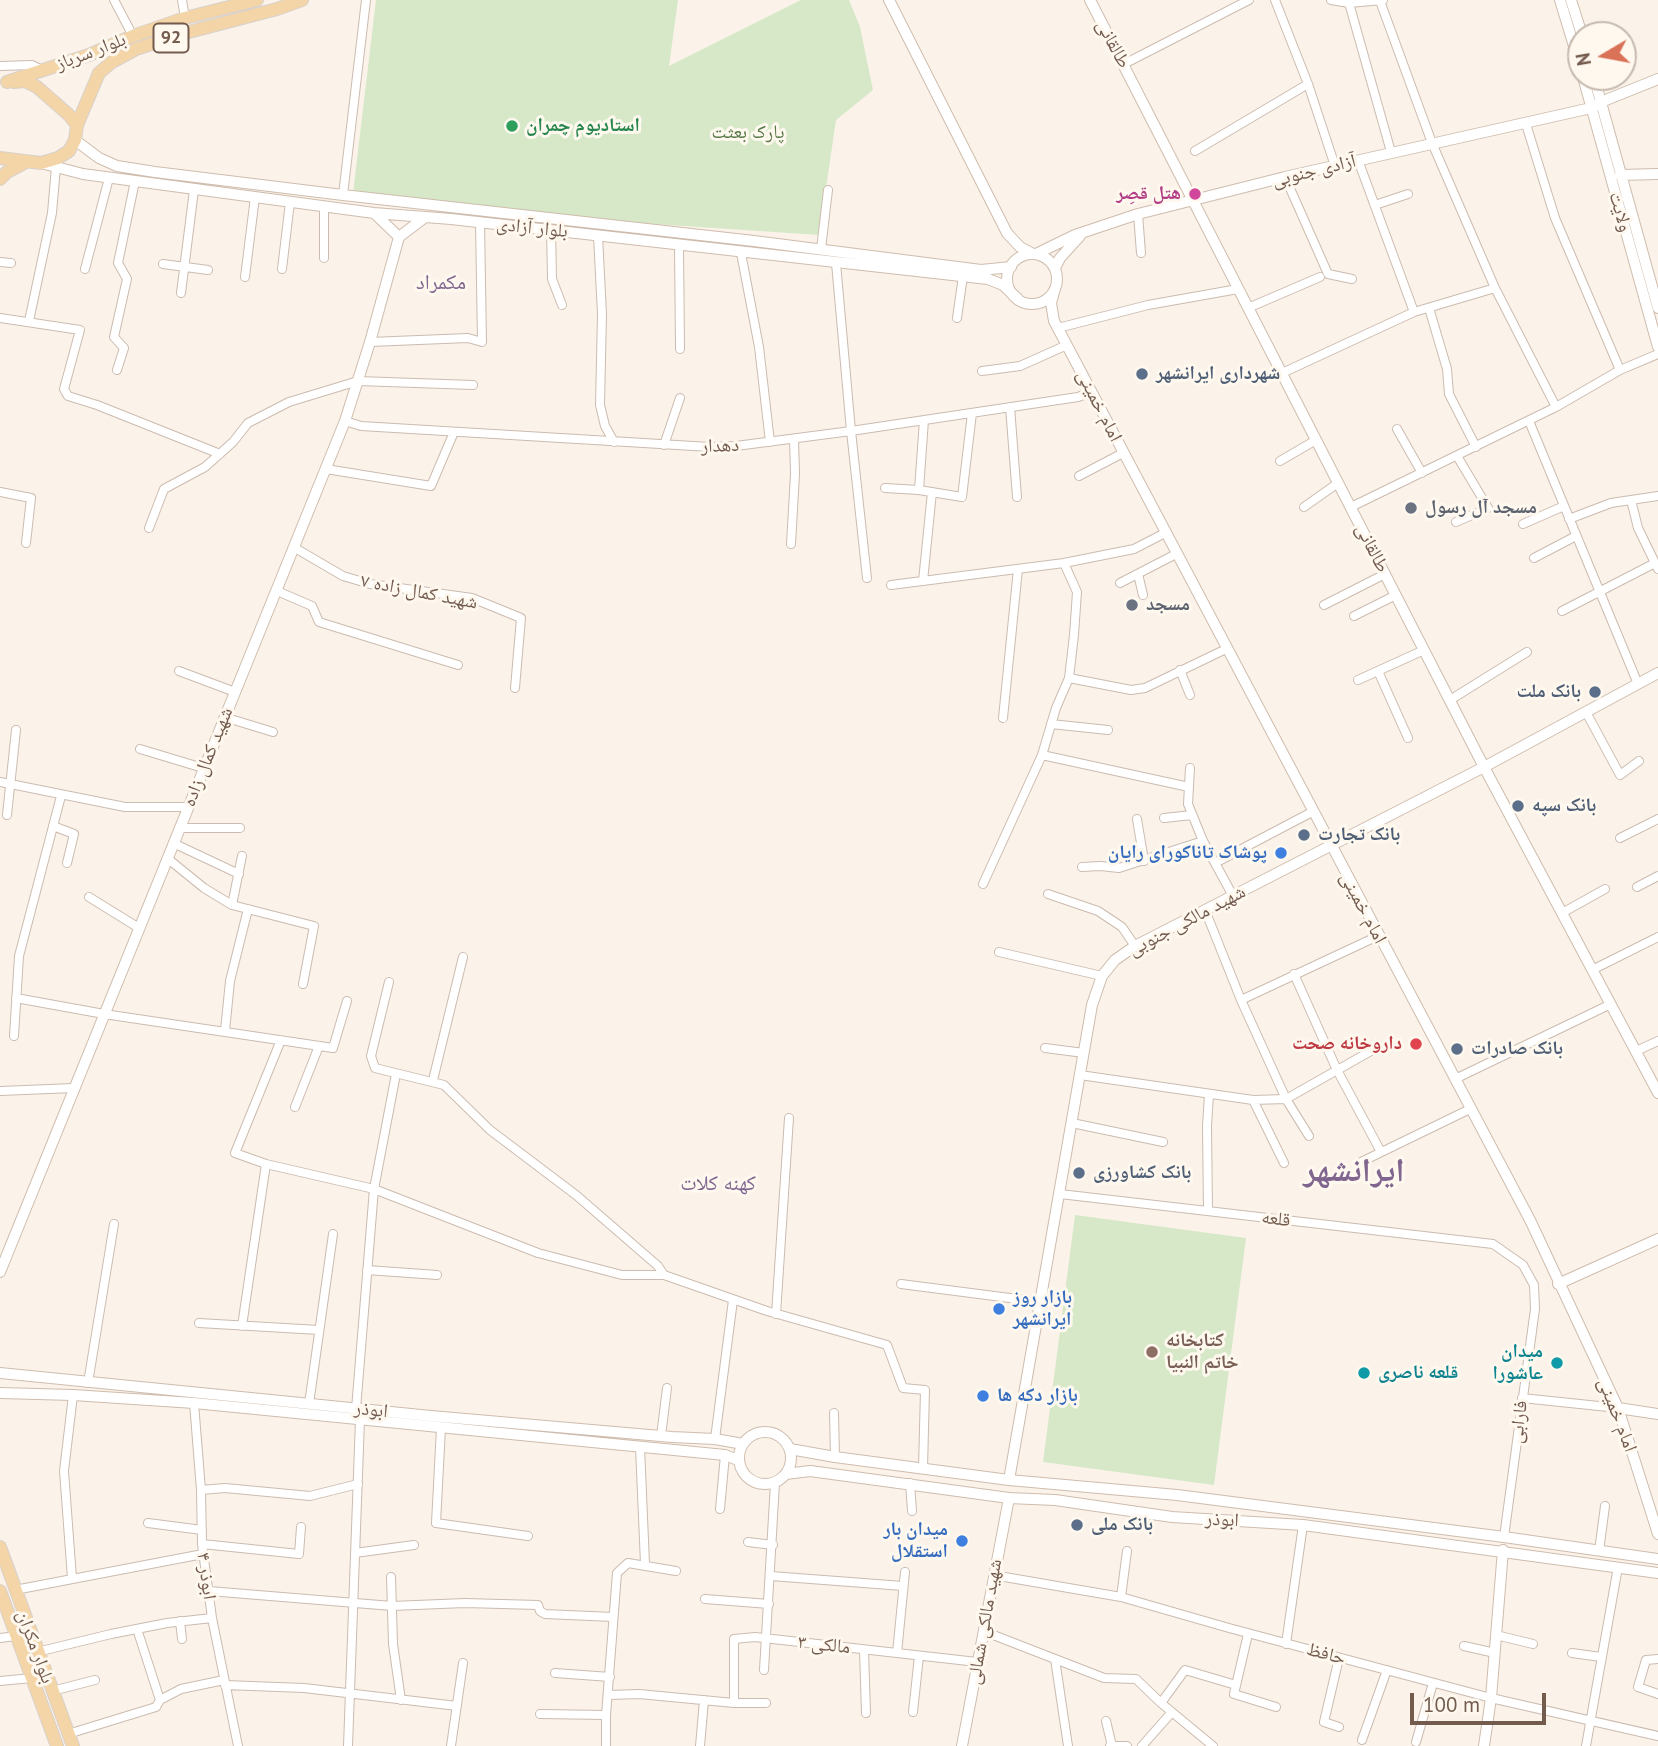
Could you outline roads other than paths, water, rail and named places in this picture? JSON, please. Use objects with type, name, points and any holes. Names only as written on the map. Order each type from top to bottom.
[{"type":"main road","name":"بلوار سرباز","points":[[3,83],[89,55],[132,36],[185,18],[257,0]]},
{"type":"main road","name":"بلوار سرباز","points":[[77,125],[99,73],[112,62],[136,49],[181,34],[302,0]]},
{"type":"main road","points":[[889,0],[1007,233],[1013,248],[1009,288],[1022,301],[1041,302],[1054,292],[1057,284],[1055,268],[1050,261],[1015,242],[1007,233]]},
{"type":"main road","name":"طالقانی","points":[[1090,0],[1484,767],[1658,1093]]},
{"type":"main road","points":[[1560,0],[1567,23]]},
{"type":"main road","points":[[1571,0],[1578,21]]},
{"type":"main road","name":"آزادی جنوبی","points":[[1034,254],[1084,232],[1138,214],[1391,152],[1526,124],[1596,105],[1658,79]]},
{"type":"main road","name":"92","points":[[3,83],[25,81],[37,87],[77,125],[75,140]]},
{"type":"main road","name":"ولایت","points":[[1590,91],[1620,175],[1658,306]]},
{"type":"main road","name":"ولایت","points":[[1595,91],[1596,105],[1658,347]]},
{"type":"main road","name":"بلوار آزادی","points":[[75,140],[99,158],[117,166],[981,270],[1013,264]]},
{"type":"main road","points":[[0,158],[23,163],[41,163],[58,158],[69,151],[75,140]]},
{"type":"main road","points":[[0,179],[23,163]]},
{"type":"main road","name":"بلوار آزادی","points":[[41,163],[110,178],[374,213],[480,222],[988,279],[1003,285],[1056,324]]},
{"type":"main road","points":[[1620,175],[1658,174]]},
{"type":"main road","points":[[374,213],[399,237],[424,218]]},
{"type":"main road","points":[[1055,268],[1070,245],[1084,232]]},
{"type":"main road","name":"شهید کمال زاده","points":[[0,1272],[345,421],[399,237]]},
{"type":"main road","points":[[1013,264],[1021,257],[1034,254]]},
{"type":"main road","name":"امام خمینی","points":[[1054,292],[1051,303],[1056,324],[1312,813],[1530,1220],[1618,1408],[1654,1512],[1658,1534]]},
{"type":"main road","name":"شهید مالکی جنوبی","points":[[1009,1480],[1092,1005],[1102,976],[1115,960],[1135,946],[1331,847],[1658,673]]},
{"type":"main road","points":[[1558,1284],[1658,1240]]},
{"type":"main road","name":"ابوذر","points":[[0,1373],[356,1409],[715,1439],[743,1444]]},
{"type":"main road","points":[[125,1398],[126,1386]]},
{"type":"main road","name":"ابوذر","points":[[0,1393],[73,1395],[194,1404],[725,1455],[738,1460]]},
{"type":"main road","points":[[1618,1408],[1658,1414]]},
{"type":"main road","points":[[764,1432],[779,1436],[790,1449],[790,1466],[786,1474],[775,1483],[762,1485],[753,1482],[741,1469],[738,1460],[743,1444],[755,1433],[764,1432]]},
{"type":"main road","name":"ابوذر","points":[[790,1449],[1009,1480],[1177,1495],[1504,1536],[1658,1559]]},
{"type":"main road","name":"ابوذر","points":[[786,1474],[810,1471],[1009,1498],[1055,1500],[1172,1517],[1303,1525],[1658,1573]]},
{"type":"main road","points":[[1172,1517],[1177,1495]]},
{"type":"main road","name":"شهید مالکی شمالی","points":[[962,1746],[1009,1498]]},
{"type":"main road","name":"بلوار مکران","points":[[0,1547],[70,1740]]},
{"type":"main road","points":[[1484,1746],[1491,1698],[1503,1550]]},
{"type":"main road","points":[[0,1591],[57,1746]]},
{"type":"street","points":[[114,0],[132,36]]},
{"type":"street","points":[[182,0],[185,18]]},
{"type":"street","points":[[343,195],[366,0]]},
{"type":"street","points":[[1124,64],[1249,0]]},
{"type":"street","points":[[1275,0],[1308,84],[1335,166]]},
{"type":"street","points":[[1331,0],[1349,3],[1382,1],[1432,143],[1495,288],[1556,407]]},
{"type":"street","points":[[1349,3],[1391,152]]},
{"type":"street","points":[[0,66],[32,65],[42,70]]},
{"type":"street","points":[[1195,151],[1308,84]]},
{"type":"street","points":[[1526,124],[1555,218],[1620,370]]},
{"type":"street","points":[[1358,160],[1415,312]]},
{"type":"street","points":[[29,321],[52,213],[56,167]]},
{"type":"street","points":[[1285,177],[1328,274],[1352,279]]},
{"type":"street","points":[[85,269],[110,178]]},
{"type":"street","points":[[117,370],[124,348],[114,337],[127,279],[118,263],[135,181]]},
{"type":"street","points":[[181,293],[194,190]]},
{"type":"street","points":[[821,249],[828,190]]},
{"type":"street","points":[[1375,205],[1408,194]]},
{"type":"street","points":[[245,276],[255,197]]},
{"type":"street","points":[[282,268],[290,201]]},
{"type":"street","points":[[324,206],[324,258]]},
{"type":"street","points":[[1138,214],[1141,253]]},
{"type":"street","points":[[370,342],[468,338],[482,342],[480,222]]},
{"type":"street","points":[[551,230],[552,279],[562,305]]},
{"type":"street","points":[[598,236],[602,314],[600,405],[605,426],[614,442]]},
{"type":"street","points":[[680,246],[680,349]]},
{"type":"street","points":[[741,253],[759,347],[770,442]]},
{"type":"street","points":[[0,261],[11,263]]},
{"type":"street","points":[[836,263],[867,578]]},
{"type":"street","points":[[163,264],[208,270]]},
{"type":"street","points":[[957,318],[963,276]]},
{"type":"street","points":[[1248,309],[1320,277]]},
{"type":"street","points":[[1280,374],[1415,312],[1495,288]]},
{"type":"street","points":[[1056,324],[1238,289]]},
{"type":"street","points":[[1429,308],[1447,369],[1449,394],[1476,447]]},
{"type":"street","points":[[0,318],[80,330],[64,389],[68,396],[97,404],[220,454]]},
{"type":"street","points":[[982,371],[1020,366],[1067,345]]},
{"type":"street","points":[[1351,507],[1529,421],[1620,370],[1658,354]]},
{"type":"street","points":[[149,528],[164,489],[205,467],[233,442],[248,423],[289,402],[358,381],[474,385]]},
{"type":"street","name":"دهدار","points":[[345,421],[361,426],[710,447],[851,431],[1078,397],[1091,392]]},
{"type":"street","points":[[664,445],[680,398]]},
{"type":"street","points":[[1010,407],[1017,497]]},
{"type":"street","points":[[885,488],[962,497],[972,413]]},
{"type":"street","points":[[919,490],[924,420]]},
{"type":"street","points":[[1529,421],[1638,684]]},
{"type":"street","points":[[1397,429],[1422,473]]},
{"type":"street","points":[[326,470],[431,486],[454,432]]},
{"type":"street","points":[[791,544],[794,439]]},
{"type":"street","points":[[1280,461],[1315,440]]},
{"type":"street","points":[[1079,476],[1123,453]]},
{"type":"street","points":[[1456,522],[1488,508],[1457,456]]},
{"type":"street","points":[[1304,507],[1338,483]]},
{"type":"street","points":[[0,492],[32,498],[26,543]]},
{"type":"street","points":[[923,581],[932,492]]},
{"type":"street","points":[[1569,519],[1611,503],[1658,496]]},
{"type":"street","points":[[1562,611],[1656,566],[1638,528],[1631,500]]},
{"type":"street","points":[[1523,524],[1564,506]]},
{"type":"street","points":[[891,584],[1064,563],[1134,549],[1166,533]]},
{"type":"street","points":[[1534,558],[1576,536]]},
{"type":"street","points":[[1648,551],[1658,547]]},
{"type":"street","name":"شهید کمال زاده ۷","points":[[295,548],[343,576],[370,584],[472,598],[521,618],[514,688]]},
{"type":"street","points":[[1120,583],[1176,554]]},
{"type":"street","points":[[983,884],[1042,755],[1069,678],[1077,592],[1064,563]]},
{"type":"street","points":[[1003,718],[1018,569]]},
{"type":"street","points":[[1138,574],[1143,594]]},
{"type":"street","points":[[1324,605],[1385,575]]},
{"type":"street","points":[[277,591],[312,606],[319,622],[458,665]]},
{"type":"street","points":[[1354,616],[1396,595]]},
{"type":"street","points":[[1069,678],[1131,690],[1145,688],[1226,649]]},
{"type":"street","points":[[1358,680],[1424,650]]},
{"type":"street","points":[[1450,700],[1527,653]]},
{"type":"street","points":[[1180,670],[1190,695]]},
{"type":"street","points":[[179,671],[235,692]]},
{"type":"street","points":[[1378,671],[1408,738]]},
{"type":"street","points":[[1586,712],[1620,775],[1639,761]]},
{"type":"street","points":[[224,717],[273,732]]},
{"type":"street","points":[[1051,724],[1108,730]]},
{"type":"street","points":[[7,815],[16,730]]},
{"type":"street","points":[[140,749],[203,768]]},
{"type":"street","points":[[1042,755],[1189,787]]},
{"type":"street","points":[[1190,768],[1188,804],[1203,841],[1233,897]]},
{"type":"street","points":[[0,782],[125,807],[188,807]]},
{"type":"street","points":[[14,1036],[19,956],[61,796]]},
{"type":"street","points":[[1215,863],[1312,813]]},
{"type":"street","points":[[1164,818],[1192,815]]},
{"type":"street","points":[[1620,838],[1658,818]]},
{"type":"street","points":[[1137,819],[1144,861]]},
{"type":"street","points":[[53,827],[74,834],[67,863]]},
{"type":"street","points":[[179,828],[240,828]]},
{"type":"street","points":[[1082,867],[1119,869],[1203,841]]},
{"type":"street","points":[[173,844],[239,874]]},
{"type":"street","points":[[232,905],[242,856]]},
{"type":"street","points":[[167,858],[204,888],[232,905],[314,926],[303,984]]},
{"type":"street","points":[[1637,887],[1658,876]]},
{"type":"street","points":[[1562,913],[1605,889]]},
{"type":"street","points":[[1048,894],[1098,911],[1122,927],[1135,946]]},
{"type":"street","points":[[89,897],[139,928]]},
{"type":"street","points":[[225,1031],[230,981],[248,909]]},
{"type":"street","points":[[1205,910],[1241,1000],[1286,1099],[1309,1136]]},
{"type":"street","points":[[1241,1000],[1378,936]]},
{"type":"street","points":[[1592,970],[1658,937]]},
{"type":"street","points":[[999,952],[1102,976]]},
{"type":"street","points":[[433,1080],[463,957]]},
{"type":"street","points":[[1294,974],[1337,1070],[1381,1152]]},
{"type":"street","points":[[389,982],[371,1056],[375,1068],[433,1080],[444,1085],[490,1130],[576,1195],[658,1266],[664,1275]]},
{"type":"street","points":[[16,998],[333,1048],[347,1001]]},
{"type":"street","points":[[1454,1079],[1611,1004]]},
{"type":"street","points":[[281,1040],[234,1153],[266,1164],[374,1189],[538,1253],[622,1275],[664,1275],[776,1314],[887,1345],[903,1388],[925,1390],[923,1468]]},
{"type":"street","points":[[1636,1051],[1658,1041]]},
{"type":"street","points":[[295,1107],[319,1046]]},
{"type":"street","points":[[1045,1048],[1084,1053]]},
{"type":"street","points":[[1080,1075],[1253,1100],[1286,1099],[1378,1048]]},
{"type":"street","points":[[356,1409],[374,1189],[396,1074]]},
{"type":"street","points":[[0,1091],[74,1088]]},
{"type":"street","points":[[1208,1211],[1209,1094]]},
{"type":"street","points":[[1253,1100],[1284,1163]]},
{"type":"street","points":[[1361,1162],[1470,1109]]},
{"type":"street","points":[[776,1314],[789,1118]]},
{"type":"street","points":[[1072,1124],[1163,1142]]},
{"type":"street","points":[[242,1326],[266,1164]]},
{"type":"street","name":"قلعه","points":[[1060,1194],[1493,1244]]},
{"type":"street","points":[[88,1383],[114,1224]]},
{"type":"street","points":[[309,1404],[332,1234]]},
{"type":"street","name":"فارابی","points":[[1493,1244],[1523,1265],[1529,1274],[1534,1285],[1535,1309],[1504,1536]]},
{"type":"street","points":[[367,1270],[437,1275]]},
{"type":"street","points":[[901,1284],[1041,1302]]},
{"type":"street","points":[[715,1439],[733,1300]]},
{"type":"street","points":[[199,1323],[319,1330]]},
{"type":"street","points":[[661,1436],[667,1388]]},
{"type":"street","points":[[72,1578],[64,1471],[73,1395]]},
{"type":"street","points":[[1522,1398],[1618,1408]]},
{"type":"street","name":"ابوذر ۴","points":[[194,1404],[203,1554],[212,1618],[238,1746]]},
{"type":"street","points":[[834,1413],[835,1457]]},
{"type":"street","points":[[348,1746],[360,1420]]},
{"type":"street","points":[[441,1429],[436,1523],[528,1536]]},
{"type":"street","points":[[640,1447],[645,1564]]},
{"type":"street","points":[[720,1509],[725,1455]]},
{"type":"street","points":[[764,1670],[775,1483]]},
{"type":"street","points":[[911,1483],[912,1511]]},
{"type":"street","points":[[201,1490],[225,1488],[310,1496],[358,1484]]},
{"type":"street","points":[[1599,1551],[1605,1506]]},
{"type":"street","points":[[148,1523],[202,1530]]},
{"type":"street","points":[[1286,1644],[1303,1525]]},
{"type":"street","points":[[202,1544],[299,1554],[301,1527]]},
{"type":"street","points":[[748,1542],[773,1545]]},
{"type":"street","points":[[355,1553],[414,1545]]},
{"type":"street","points":[[1121,1597],[1127,1551]]},
{"type":"street","points":[[15,1590],[203,1554]]},
{"type":"street","points":[[606,1746],[617,1573],[628,1563],[645,1564],[676,1572]]},
{"type":"street","points":[[1586,1746],[1618,1567]]},
{"type":"street","points":[[897,1653],[905,1572]]},
{"type":"street","name":"حافظ","points":[[993,1575],[1121,1597],[1433,1683],[1658,1736]]},
{"type":"street","points":[[771,1576],[904,1586]]},
{"type":"street","points":[[391,1577],[393,1644],[401,1700]]},
{"type":"street","points":[[209,1591],[392,1605],[538,1605],[540,1611],[545,1614],[613,1617]]},
{"type":"street","points":[[705,1599],[769,1604]]},
{"type":"street","points":[[37,1653],[137,1629],[212,1618]]},
{"type":"street","points":[[180,1621],[182,1639]]},
{"type":"street","points":[[137,1629],[160,1700]]},
{"type":"street","points":[[982,1631],[1104,1678],[1136,1679],[1213,1746]]},
{"type":"street","points":[[1248,1634],[1234,1694],[1276,1707]]},
{"type":"street","points":[[1496,1634],[1533,1644]]},
{"type":"street","points":[[0,1638],[16,1636]]},
{"type":"street","name":"مالکی ۳","points":[[734,1703],[734,1639],[767,1639],[977,1662]]},
{"type":"street","points":[[1464,1646],[1494,1653]]},
{"type":"street","points":[[864,1650],[866,1713]]},
{"type":"street","points":[[1572,1653],[1601,1657]]},
{"type":"street","points":[[913,1712],[919,1656]]},
{"type":"street","points":[[1339,1658],[1324,1722],[1339,1727]]},
{"type":"street","points":[[1055,1659],[1068,1746]]},
{"type":"street","points":[[1658,1659],[1646,1660],[1638,1687],[1658,1694]]},
{"type":"street","points":[[451,1746],[463,1663]]},
{"type":"street","points":[[1161,1703],[1185,1670],[1236,1685]]},
{"type":"street","points":[[1362,1740],[1387,1670]]},
{"type":"street","points":[[555,1673],[610,1677]]},
{"type":"street","points":[[0,1681],[32,1678]]},
{"type":"street","points":[[52,1692],[95,1680]]},
{"type":"street","points":[[70,1740],[156,1707],[160,1700],[181,1689],[225,1682],[304,1688],[457,1706]]},
{"type":"street","points":[[1416,1742],[1433,1683]]},
{"type":"street","points":[[608,1695],[766,1703]]},
{"type":"street","points":[[700,1746],[704,1700]]},
{"type":"street","points":[[1142,1746],[1171,1712]]},
{"type":"street","points":[[540,1714],[606,1715]]},
{"type":"street","points":[[1106,1721],[1111,1746],[1127,1746]]},
{"type":"place","name":"استادیوم چمران","points":[[512,126]]},
{"type":"place","name":"هتل قصِر","points":[[1195,194]]},
{"type":"place","name":"شهرداری ایرانشهر","points":[[1142,374]]},
{"type":"place","name":"مسجد آل رسول","points":[[1411,508]]},
{"type":"place","name":"مسجد","points":[[1132,605]]},
{"type":"place","name":"بانک ملت","points":[[1595,692]]},
{"type":"place","name":"بانک سپه","points":[[1518,806]]},
{"type":"place","name":"بانک تجارت","points":[[1304,835]]},
{"type":"place","name":"پوشاک تاناکورای رایان","points":[[1281,853]]},
{"type":"place","name":"داروخانه صحت","points":[[1416,1044]]},
{"type":"place","name":"بانک صادرات","points":[[1457,1049]]},
{"type":"place","name":"بانک کشاورزی","points":[[1079,1173]]},
{"type":"place","name":"بازار روز ایرانشهر","points":[[999,1309]]},
{"type":"place","name":"کتابخانه خاتم النبیا","points":[[1152,1352]]},
{"type":"place","name":"میدان عاشورا","points":[[1557,1363]]},
{"type":"place","name":"قلعه ناصری","points":[[1364,1373]]},
{"type":"place","name":"بازار دکه ها","points":[[983,1396]]},
{"type":"place","name":"بانک ملی","points":[[1077,1525]]},
{"type":"place","name":"میدان بار استقلال","points":[[962,1541]]},
{"type":"district","name":"مکمراد","points":[[441,283]]},
{"type":"district","name":"ایرانشهر","points":[[1354,1172]]},
{"type":"district","name":"کهنه کلات","points":[[718,1184]]},
{"type":"park label","name":"پارک بعثت","points":[[748,133]]}]
